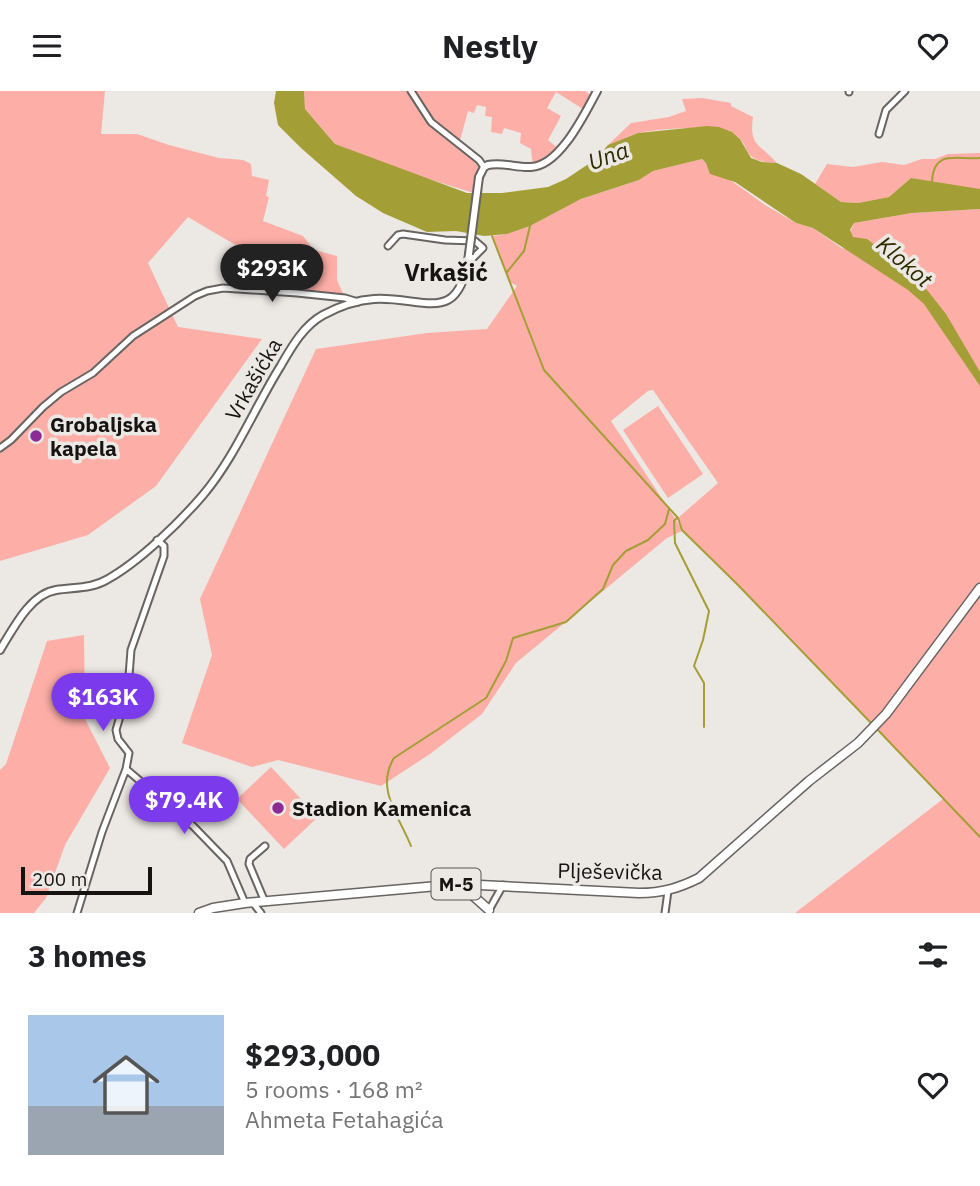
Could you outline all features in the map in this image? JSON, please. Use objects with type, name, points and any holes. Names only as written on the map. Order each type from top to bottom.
[{"type":"main road","name":"Plješevička","points":[[199,913],[249,903],[460,884],[503,884],[639,893],[668,891],[699,878],[809,781],[858,744],[886,714],[980,588]]},
{"type":"main road","points":[[460,884],[489,912]]},
{"type":"street","points":[[411,91],[431,122],[484,167],[498,164],[533,168],[544,163],[563,147],[597,91]]},
{"type":"street","points":[[879,134],[886,110],[905,91]]},
{"type":"street","name":"Vrkašićka","points":[[1,647],[34,601],[43,594],[54,590],[96,585],[118,572],[158,540],[204,493],[221,471],[264,391],[308,326],[323,315],[358,302],[375,299],[422,305],[443,303],[458,291],[467,264],[479,177],[484,167]]},
{"type":"street","points":[[388,246],[402,234],[475,241],[483,248],[467,264]]},
{"type":"street","points":[[0,448],[43,407],[61,392],[93,373],[133,335],[207,291],[223,288],[297,293],[358,302]]},
{"type":"street","points":[[77,913],[90,868],[126,769],[129,753],[118,739],[116,730],[128,689],[131,650],[164,556],[164,546],[158,540]]},
{"type":"street","points":[[126,769],[173,808],[222,856],[229,865],[231,876],[249,903],[261,913]]},
{"type":"street","points":[[265,846],[250,859],[249,864],[265,902]]},
{"type":"street","points":[[489,912],[503,884]]},
{"type":"street","points":[[665,913],[668,891]]},
{"type":"shaded area","points":[[0,91],[105,91],[101,134],[137,134],[169,145],[251,164],[252,176],[269,180],[266,196],[269,197],[263,221],[303,236],[314,250],[337,256],[337,280],[345,298],[268,291],[244,250],[188,217],[148,263],[178,327],[262,339],[156,486],[88,535],[0,561]]},
{"type":"shaded area","points":[[304,91],[585,91],[594,98],[586,111],[556,92],[547,108],[561,116],[548,140],[560,150],[533,168],[531,149],[520,143],[521,133],[504,128],[502,134],[491,132],[492,117],[485,116],[486,107],[477,105],[474,113],[468,111],[459,144],[484,167],[477,194],[409,173],[335,144],[305,109]]},
{"type":"shaded area","points":[[702,98],[731,103],[731,106],[753,117],[754,139],[777,163],[756,159],[738,137],[731,132],[713,128],[647,131],[608,145],[631,123],[669,117],[686,111],[682,99]]},
{"type":"shaded area","points":[[980,153],[980,189],[977,190],[911,178],[889,197],[858,203],[841,202],[815,184],[827,164],[853,167],[882,162],[904,165],[948,154]]},
{"type":"shaded area","points":[[701,159],[765,205],[796,223],[813,228],[843,249],[854,223],[912,213],[980,209],[980,913],[795,913],[943,799],[738,585],[682,531],[667,538],[516,663],[482,714],[430,754],[381,786],[278,760],[252,767],[182,743],[212,655],[200,599],[316,349],[427,333],[487,329],[517,286],[510,282],[492,236],[530,226],[581,199],[639,180],[653,171]],"holes":[[[653,390],[718,483],[678,518],[680,526],[611,421],[648,391]]]},
{"type":"shaded area","points":[[658,406],[703,474],[668,498],[623,430]]},
{"type":"shaded area","points":[[84,635],[85,719],[110,768],[65,845],[46,898],[34,913],[0,913],[0,770],[6,764],[47,641]]},
{"type":"shaded area","name":"Stadion Kamenica","points":[[271,767],[318,817],[284,849],[237,799]]},
{"type":"water","points":[[276,91],[304,91],[305,109],[335,144],[467,193],[502,193],[548,187],[566,179],[596,159],[608,145],[638,133],[707,126],[732,132],[740,139],[751,158],[777,163],[801,174],[841,202],[858,203],[889,197],[911,178],[980,189],[980,209],[912,213],[854,223],[850,230],[853,237],[867,239],[916,276],[946,314],[980,372],[980,386],[924,304],[908,290],[813,228],[796,223],[735,182],[710,174],[702,159],[653,171],[639,180],[581,199],[530,226],[507,234],[484,236],[456,231],[427,232],[383,213],[356,196],[301,148],[278,125],[274,103]]},
{"type":"waterway","points":[[932,181],[937,164],[942,160],[980,158]]},
{"type":"waterway","name":"Una","points":[[762,184],[803,207]]},
{"type":"waterway","points":[[507,272],[524,251],[530,226]]},
{"type":"waterway","points":[[492,236],[544,370],[678,518],[682,530],[873,725]]},
{"type":"waterway","points":[[411,846],[388,792],[389,769],[394,758],[486,698],[506,661],[513,638],[566,622],[603,589],[613,565],[626,551],[648,540],[665,524],[669,509]]},
{"type":"waterway","points":[[677,518],[674,521],[675,543],[709,611],[694,666],[704,683],[704,727]]},
{"type":"waterway","points":[[877,729],[980,837]]},
{"type":"place","name":"Grobaljska kapela","points":[[36,436]]},
{"type":"place","name":"Stadion Kamenica","points":[[278,808]]},
{"type":"district","name":"Vrkašić","points":[[446,272]]},
{"type":"water label","name":"Klokot","points":[[905,261]]}]
